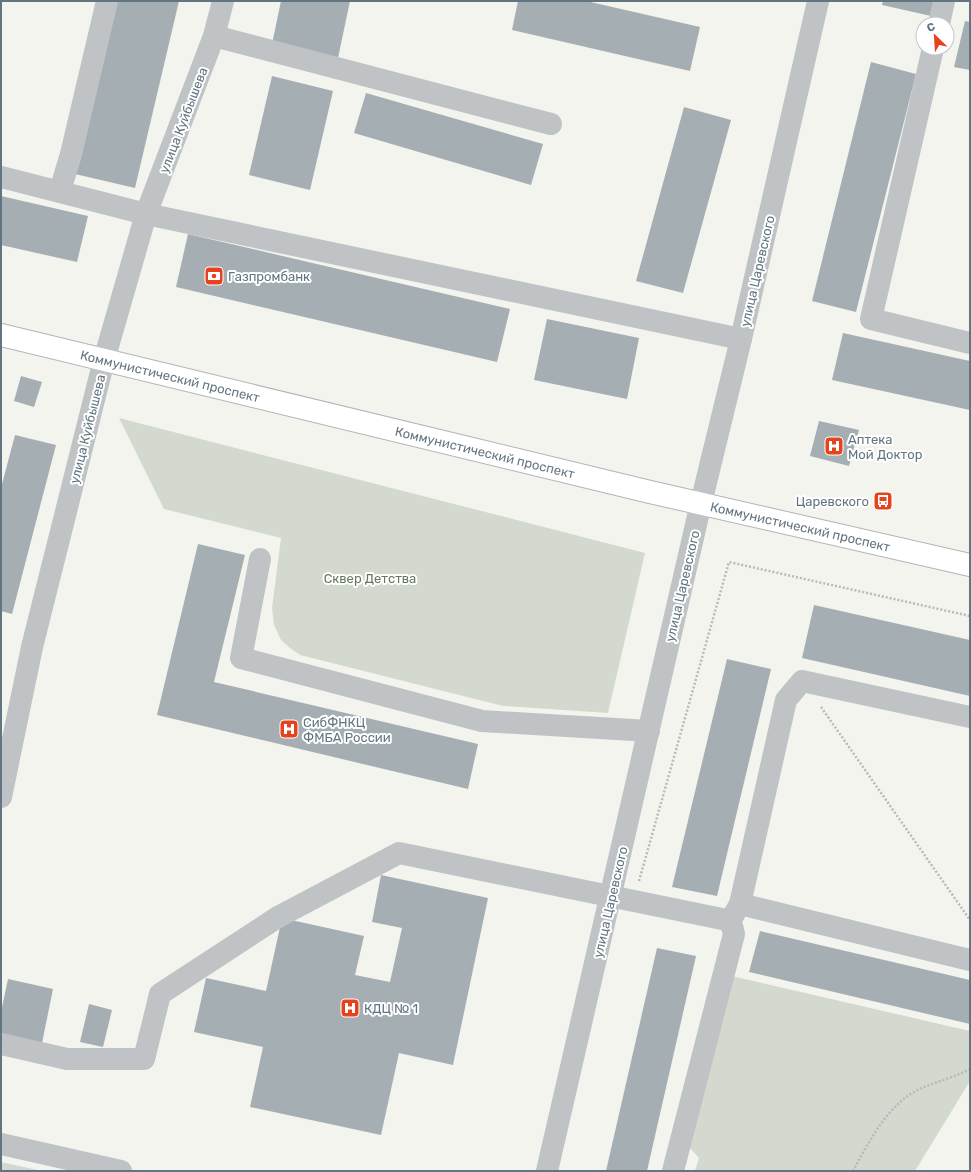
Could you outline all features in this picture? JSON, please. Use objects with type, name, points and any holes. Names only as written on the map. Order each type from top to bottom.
[{"type":"main road","name":"Коммунистический проспект","points":[[1,335],[701,503],[970,565]]},
{"type":"street","points":[[60,191],[71,154],[107,1]]},
{"type":"street","name":"улица Куйбышева","points":[[1,797],[32,647],[104,360],[146,214],[214,36],[223,1]]},
{"type":"street","name":"улица Царевского","points":[[547,1171],[650,731],[701,503],[741,340],[818,1]]},
{"type":"street","points":[[941,16],[944,1]]},
{"type":"street","points":[[214,36],[551,124]]},
{"type":"street","points":[[931,56],[871,319],[970,343]]},
{"type":"street","points":[[1,177],[146,214],[741,340]]},
{"type":"street","points":[[260,559],[241,658],[482,721],[650,731]]},
{"type":"street","points":[[673,1171],[734,934],[732,926],[734,912],[786,700],[802,681],[970,717]]},
{"type":"street","points":[[1,1044],[67,1059],[144,1059],[160,994],[278,917],[398,853],[633,902],[734,912],[970,960]]},
{"type":"street","points":[[1,1144],[121,1171]]},
{"type":"path","points":[[633,902],[729,562],[970,616]]},
{"type":"path","points":[[802,681],[970,920]]},
{"type":"path","points":[[853,1171],[873,1135],[898,1103],[922,1087],[952,1078],[970,1069]]},
{"type":"green space","name":"Сквер Детства","points":[[119,418],[645,553],[608,713],[503,706],[300,655],[281,640],[274,625],[272,608],[281,538],[164,509]]},
{"type":"green space","points":[[732,976],[970,1031],[970,1081],[915,1171],[695,1171],[699,1158],[689,1147]]},
{"type":"green space","points":[[1,1162],[42,1171],[1,1171]]},
{"type":"building","points":[[116,1],[179,1],[135,188],[75,174]]},
{"type":"building","points":[[281,1],[350,1],[338,58],[272,44]]},
{"type":"building","points":[[518,1],[586,1],[700,27],[690,71],[512,30]]},
{"type":"building","points":[[883,1],[934,1],[931,16],[882,5]]},
{"type":"building","points":[[965,21],[970,22],[970,70],[954,67]]},
{"type":"building","points":[[871,62],[916,74],[856,312],[812,301]]},
{"type":"building","points":[[272,76],[333,91],[310,190],[249,175]]},
{"type":"building","points":[[366,93],[543,144],[531,185],[354,133]]},
{"type":"building","points":[[684,107],[731,120],[683,293],[636,281]]},
{"type":"building","points":[[1,196],[88,216],[77,262],[1,245]]},
{"type":"building","points":[[188,234],[510,309],[497,362],[176,287]]},
{"type":"building","points":[[547,319],[639,338],[627,399],[534,380]]},
{"type":"building","points":[[843,333],[970,361],[970,410],[832,380]]},
{"type":"building","points":[[21,376],[42,382],[34,407],[14,401]]},
{"type":"building","points":[[819,421],[859,430],[849,466],[810,456]]},
{"type":"building","points":[[15,435],[56,445],[12,614],[1,611],[1,488]]},
{"type":"building","points":[[198,544],[245,555],[214,682],[478,744],[468,789],[157,715]]},
{"type":"building","points":[[814,605],[970,640],[970,696],[802,658]]},
{"type":"building","points":[[727,659],[771,669],[717,896],[672,887]]},
{"type":"building","points":[[381,875],[488,898],[453,1065],[399,1053],[381,1135],[250,1107],[263,1047],[194,1032],[206,978],[266,991],[282,918],[364,936],[355,975],[390,982],[402,928],[372,922]]},
{"type":"building","points":[[760,931],[970,980],[970,1024],[749,972]]},
{"type":"building","points":[[657,948],[696,956],[647,1171],[606,1171]]},
{"type":"building","points":[[8,979],[53,989],[42,1043],[1,1034],[1,1012]]},
{"type":"building","points":[[89,1004],[112,1010],[103,1047],[80,1042]]},
{"type":"place","name":"Газпромбанк","points":[[214,276]]},
{"type":"place","name":"Аптека Мой Доктор","points":[[834,446]]},
{"type":"place","name":"Царевского","points":[[883,501]]},
{"type":"place","name":"СибФНКЦ ФМБА России","points":[[289,729]]},
{"type":"place","name":"КДЦ № 1","points":[[350,1008]]}]
